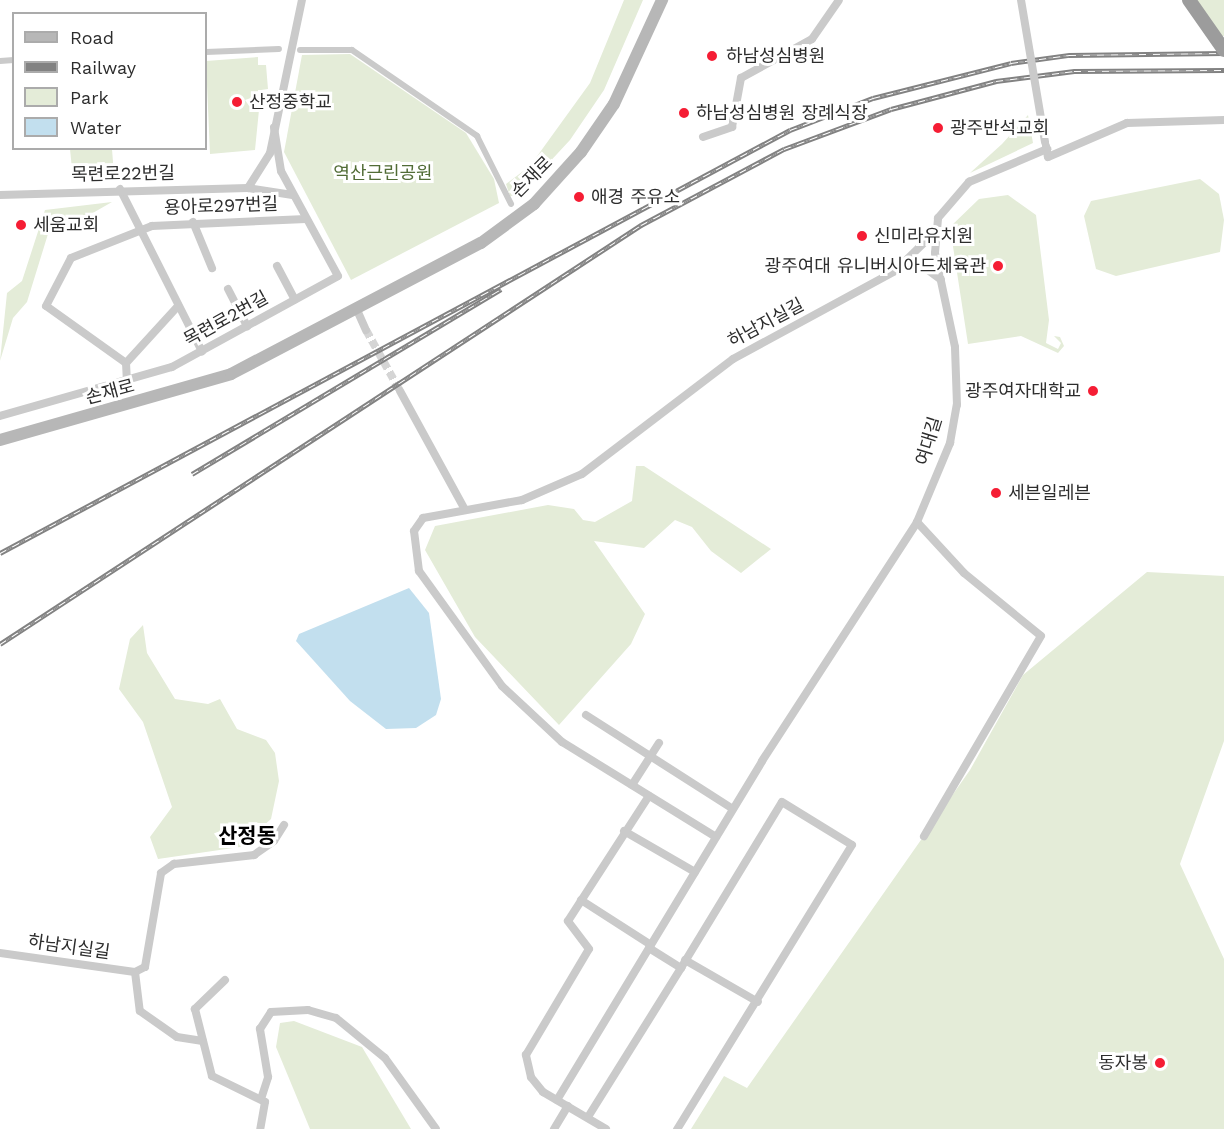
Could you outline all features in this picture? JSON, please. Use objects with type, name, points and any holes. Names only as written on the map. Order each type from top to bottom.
[{"type":"highway","points":[[1190,0],[1224,50]]},
{"type":"main road","name":"손재로","points":[[4,438],[205,384],[357,310],[482,243],[534,204],[581,152],[614,104],[662,0]]},
{"type":"street","points":[[248,188],[262,172],[302,0]]},
{"type":"street","points":[[703,136],[732,127],[741,78],[812,39],[838,0]]},
{"type":"street","points":[[1021,0],[1047,149]]},
{"type":"street","points":[[207,52],[279,49]]},
{"type":"street","points":[[300,50],[352,50],[477,136],[511,204]]},
{"type":"street","points":[[934,233],[948,203],[969,182],[1047,149],[1121,124],[1224,120]]},
{"type":"street","name":"용아로297번길","points":[[274,128],[282,173],[338,276]]},
{"type":"street","points":[[262,172],[282,173],[272,190]]},
{"type":"street","points":[[262,172],[272,190]]},
{"type":"street","name":"목련로22번길","points":[[0,195],[120,189],[248,188],[292,195]]},
{"type":"street","points":[[120,189],[202,351]]},
{"type":"street","name":"용아로297번길","points":[[140,230],[193,222],[306,219]]},
{"type":"street","points":[[193,222],[212,268]]},
{"type":"street","points":[[126,363],[46,306],[71,258],[140,230]]},
{"type":"street","name":"하남지실길","points":[[716,837],[562,742],[502,686],[419,570],[414,531],[423,518],[464,508],[522,500],[553,489],[615,448],[733,359],[903,265],[934,233]]},
{"type":"street","name":"여대길","points":[[557,1100],[762,760],[917,522],[950,443],[957,405],[955,347],[934,233]]},
{"type":"street","points":[[903,265],[924,267],[941,280]]},
{"type":"street","points":[[277,266],[295,300]]},
{"type":"street","name":"목련로2번길","points":[[0,416],[127,382],[202,351],[338,276]]},
{"type":"street","points":[[228,289],[247,326]]},
{"type":"street","points":[[127,382],[126,363],[178,306]]},
{"type":"street","points":[[357,310],[366,330]]},
{"type":"street","points":[[400,390],[464,508]]},
{"type":"street","points":[[917,522],[964,573],[1041,636],[924,836]]},
{"type":"street","points":[[586,715],[733,808]]},
{"type":"street","points":[[632,785],[659,743]]},
{"type":"street","points":[[606,1129],[557,1100],[531,1077],[526,1055],[589,949],[568,921],[624,831],[649,796]]},
{"type":"street","points":[[588,1117],[782,802],[852,845],[853,851],[676,1129]]},
{"type":"street","points":[[203,1041],[177,1037],[140,1011],[135,972],[145,967],[160,873],[174,864],[254,855],[274,841],[284,825]]},
{"type":"street","points":[[624,831],[695,872]]},
{"type":"street","points":[[581,900],[650,946],[758,1002]]},
{"type":"street","name":"하남지실길","points":[[0,953],[75,968],[135,972]]},
{"type":"street","points":[[225,981],[195,1009],[212,1076],[224,1086],[243,1088],[261,1099]]},
{"type":"street","points":[[260,1129],[261,1099],[268,1077],[260,1029],[271,1012],[308,1010],[336,1018],[385,1058],[436,1129]]},
{"type":"street","points":[[554,1129],[568,1106]]},
{"type":"green space","points":[[624,0],[643,0],[604,90],[570,140],[519,195],[510,196],[506,184],[530,166],[590,83]]},
{"type":"green space","points":[[1190,0],[1224,0],[1224,36],[1216,36]]},
{"type":"green space","name":"역산근린공원","points":[[350,54],[466,133],[494,179],[499,203],[351,280],[284,152],[302,55]]},
{"type":"green space","points":[[258,57],[258,65],[266,65],[268,89],[261,90],[255,150],[210,154],[207,61]]},
{"type":"green space","points":[[1028,115],[1033,143],[970,173],[1002,144]]},
{"type":"green space","points":[[70,150],[112,150],[114,175],[73,179]]},
{"type":"green space","points":[[1200,179],[1219,194],[1224,220],[1220,252],[1116,276],[1096,269],[1084,216],[1091,201]]},
{"type":"green space","name":"광주여대 유니버시아드체육관","points":[[1008,195],[1036,215],[1049,320],[1046,343],[1058,349],[1061,343],[1054,336],[1060,337],[1064,346],[1058,353],[1021,336],[968,344],[950,227],[979,199]]},
{"type":"green space","points":[[112,202],[91,214],[52,221],[27,302],[13,318],[0,361],[7,293],[22,281],[45,210]]},
{"type":"green space","points":[[636,466],[644,466],[771,549],[741,573],[711,551],[692,527],[675,520],[644,548],[594,541],[645,614],[631,644],[559,725],[475,637],[425,550],[435,526],[548,505],[574,509],[583,520],[595,522],[632,501]]},
{"type":"green space","points":[[1147,572],[1224,576],[1224,741],[1180,864],[1224,959],[1224,1129],[691,1129],[724,1076],[747,1088],[970,770],[1023,675]]},
{"type":"green space","points":[[143,625],[147,653],[175,699],[208,704],[220,699],[237,729],[266,740],[275,753],[279,781],[271,819],[240,847],[158,859],[150,837],[172,807],[143,722],[119,689],[130,639]]},
{"type":"green space","points":[[294,1021],[362,1047],[411,1129],[310,1129],[276,1047],[280,1023]]},
{"type":"water","points":[[409,588],[429,613],[441,699],[436,715],[416,728],[386,729],[350,701],[296,641],[299,634]]},
{"type":"tunnel","points":[[366,330],[400,391]]},
{"type":"railway","points":[[0,553],[790,130],[873,98],[1011,63],[1069,55],[1224,53]]},
{"type":"railway","points":[[0,644],[641,225],[784,149],[891,109],[996,81],[1074,71],[1224,70]]},
{"type":"railway","points":[[192,474],[501,289]]},
{"type":"place","name":"하남성심병원","points":[[712,56]]},
{"type":"place","name":"산정중학교","points":[[237,102]]},
{"type":"place","name":"하남성심병원 장례식장","points":[[684,113]]},
{"type":"place","name":"광주반석교회","points":[[938,128]]},
{"type":"place","name":"애경 주유소","points":[[579,197]]},
{"type":"place","name":"세움교회","points":[[21,225]]},
{"type":"place","name":"신미라유치원","points":[[862,236]]},
{"type":"place","name":"광주여대 유니버시아드체육관","points":[[998,266]]},
{"type":"place","name":"광주여자대학교","points":[[1093,391]]},
{"type":"place","name":"세븐일레븐","points":[[996,493]]},
{"type":"place","name":"동자봉","points":[[1160,1063]]},
{"type":"district","name":"산정동","points":[[247,836]]}]
